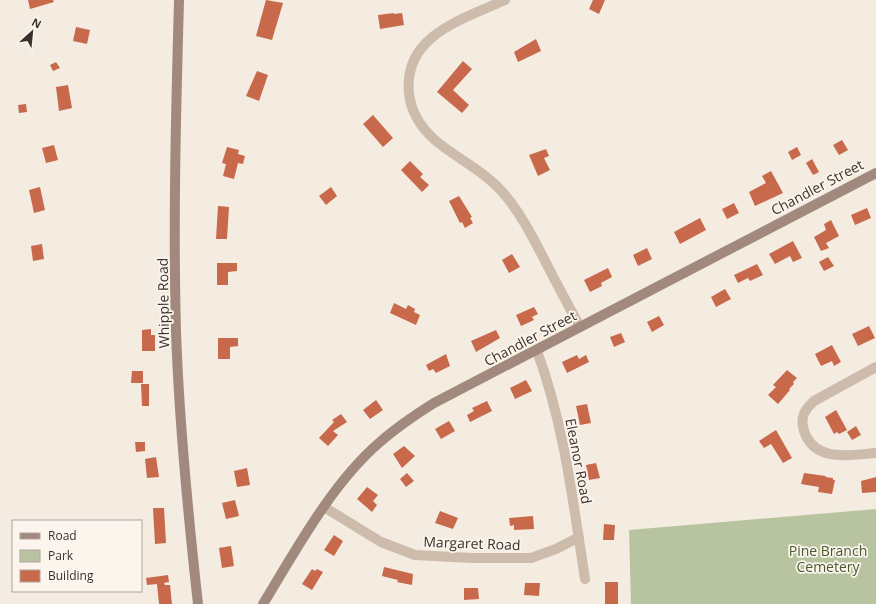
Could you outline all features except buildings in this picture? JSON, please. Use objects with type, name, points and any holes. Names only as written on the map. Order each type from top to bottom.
[{"type":"main road","name":"Whipple Road","points":[[179,0],[176,120],[176,332],[185,475],[198,604]]},
{"type":"main road","name":"Chandler Street","points":[[263,604],[324,507],[339,486],[363,458],[405,422],[434,403],[537,351],[580,327],[876,173]]},
{"type":"street","points":[[505,0],[441,29],[426,42],[418,52],[410,69],[408,88],[410,103],[421,126],[430,135],[490,179],[510,201],[525,224],[580,327]]},
{"type":"street","name":"Eleanor Road","points":[[537,351],[553,399],[579,537],[585,579]]},
{"type":"street","points":[[876,367],[814,401],[806,409],[802,420],[808,441],[819,451],[838,455],[876,453]]},
{"type":"street","name":"Margaret Road","points":[[324,507],[382,542],[415,555],[472,558],[531,558],[556,549],[579,537]]},
{"type":"green space","name":"Pine Branch Cemetery","points":[[876,509],[876,604],[631,604],[629,530]]}]
